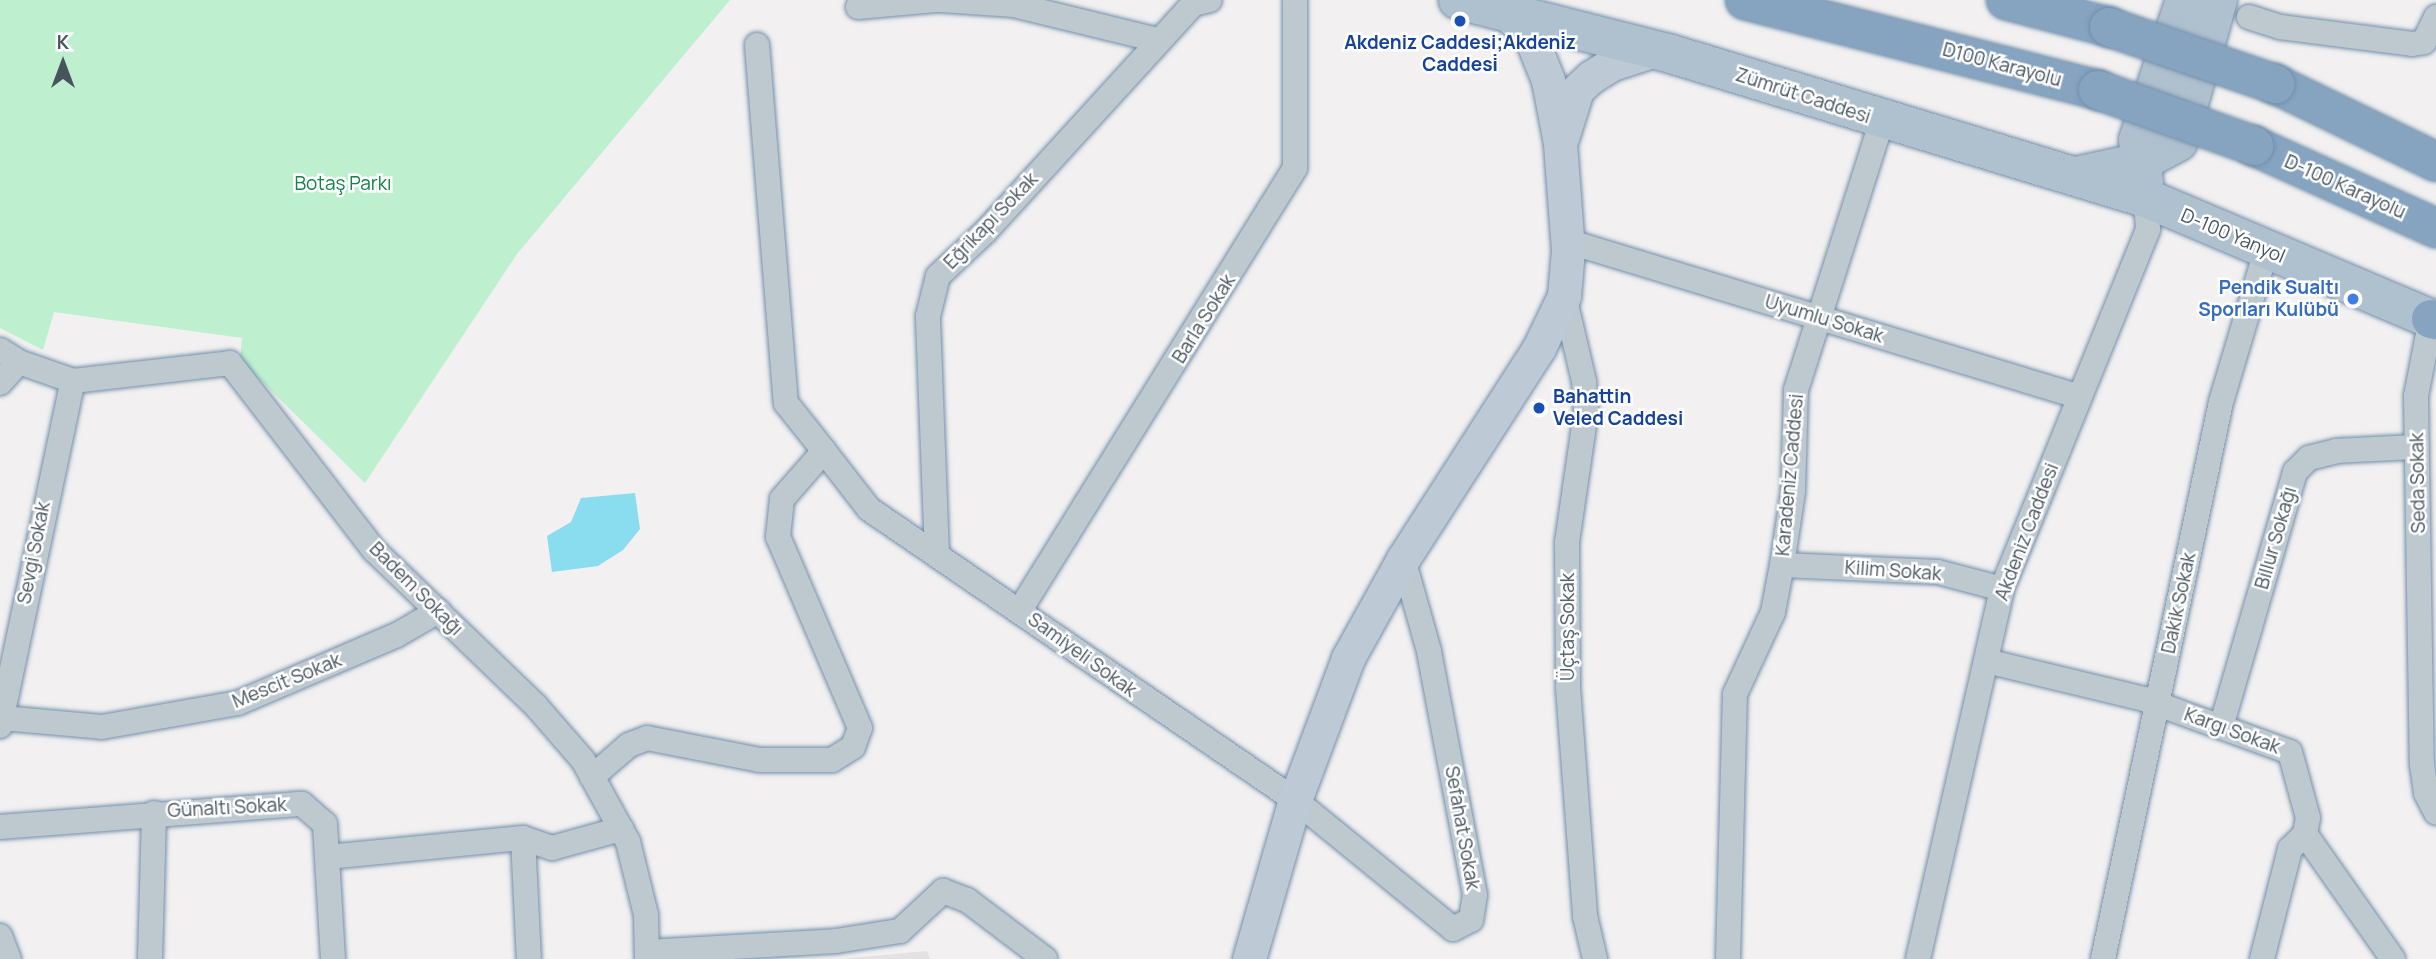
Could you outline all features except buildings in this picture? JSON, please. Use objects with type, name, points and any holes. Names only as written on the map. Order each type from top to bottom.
[{"type":"highway","name":"D100 Karayolu","points":[[1745,0],[2098,90],[2255,146]]},
{"type":"highway","points":[[2006,0],[2109,27],[2275,84],[2436,162]]},
{"type":"highway","name":"D-100 Karayolu","points":[[2255,146],[2436,228]]},
{"type":"main road","name":"Zümrüt Caddesi","points":[[1458,0],[1655,50],[1882,121],[2071,176],[2106,173],[2143,180]]},
{"type":"main road","points":[[2143,180],[2138,140],[2185,0]]},
{"type":"main road","points":[[2143,180],[2178,142],[2234,8]]},
{"type":"main road","name":"D-100 Yanyol","points":[[2143,180],[2266,251],[2434,320]]},
{"type":"street","points":[[858,7],[936,0]]},
{"type":"street","points":[[941,0],[1014,5],[1158,40]]},
{"type":"street","name":"Eğrikapı Sokak","points":[[937,554],[928,316],[938,276],[985,232],[1193,4],[1210,0]]},
{"type":"street","name":"Barla Sokak","points":[[1020,610],[1295,168],[1295,0]]},
{"type":"street","points":[[2234,8],[2280,27],[2412,44],[2424,42],[2436,17]]},
{"type":"street","points":[[1248,959],[1295,800],[1348,658],[1403,559],[1539,348],[1564,296],[1567,241],[1560,144],[1541,56],[1531,37],[1506,12]]},
{"type":"street","name":"Samiyeli Sokak","points":[[757,45],[786,403],[869,509],[1295,800]]},
{"type":"street","points":[[1560,144],[1577,90],[1612,64],[1655,50]]},
{"type":"street","name":"Karadeniz Caddesi","points":[[1728,959],[1735,694],[1773,612],[1793,491],[1796,390],[1817,317],[1882,121]]},
{"type":"street","name":"Akdeniz Caddesi","points":[[1918,959],[2002,589],[2148,229],[2143,180]]},
{"type":"street","name":"Uyumlu Sokak","points":[[1567,241],[2080,397]]},
{"type":"street","name":"Dakik Sokak","points":[[2104,959],[2221,402],[2266,251]]},
{"type":"street","name":"Üçtaş Sokak","points":[[1564,296],[1586,412],[1567,542],[1568,688],[1586,916],[1595,959]]},
{"type":"street","name":"Seda Sokak","points":[[2434,320],[2416,396],[2422,764],[2426,793],[2436,813]]},
{"type":"street","points":[[0,383],[9,356],[73,381]]},
{"type":"street","name":"Badem Sokağı","points":[[73,381],[230,363],[374,550],[536,706],[592,777],[621,829],[646,915],[647,956]]},
{"type":"street","name":"Sevgi Sokak","points":[[1,722],[73,381]]},
{"type":"street","name":"Billur Sokağı","points":[[2221,727],[2295,472],[2309,458],[2337,451],[2417,447]]},
{"type":"street","points":[[592,777],[629,745],[647,738],[760,760],[832,760],[853,747],[860,728],[778,537],[782,499],[824,451]]},
{"type":"street","name":"Sefahat Sokak","points":[[1295,800],[1453,929],[1471,920],[1475,895],[1470,868],[1429,651],[1403,559]]},
{"type":"street","name":"Kilim Sokak","points":[[1782,565],[1938,572],[2002,589]]},
{"type":"street","name":"Mescit Sokak","points":[[1,722],[102,727],[238,703],[397,635],[438,611]]},
{"type":"street","name":"Kargı Sokak","points":[[1986,661],[2157,704],[2290,752],[2305,805],[2305,834]]},
{"type":"street","name":"Günaltı Sokak","points":[[0,827],[154,813],[302,804],[325,824],[333,959]]},
{"type":"street","points":[[150,959],[154,813]]},
{"type":"street","points":[[328,856],[523,838],[552,848],[621,829]]},
{"type":"street","points":[[2262,959],[2290,849],[2305,834],[2392,959]]},
{"type":"street","points":[[523,838],[529,959]]},
{"type":"street","points":[[647,956],[836,941],[900,931],[943,891],[967,900],[1045,959]]},
{"type":"street","points":[[0,936],[9,959]]},
{"type":"shaded area","points":[[927,951],[930,959],[840,959]]},
{"type":"green space","name":"Botaş Parkı","points":[[0,0],[730,0],[517,254],[365,483],[240,360],[242,338],[54,312],[43,350],[0,328]]},
{"type":"water","points":[[635,493],[640,529],[623,550],[598,566],[552,572],[547,536],[571,522],[581,498]]},
{"type":"place","name":"Akdeniz Caddesi;Akdeni̇z Caddesi̇","points":[[1460,21]]},
{"type":"place","name":"Pendik Sualtı Sporları Kulübü","points":[[2353,299]]},
{"type":"place","name":"Bahattin Veled Caddesi","points":[[1539,408]]}]
